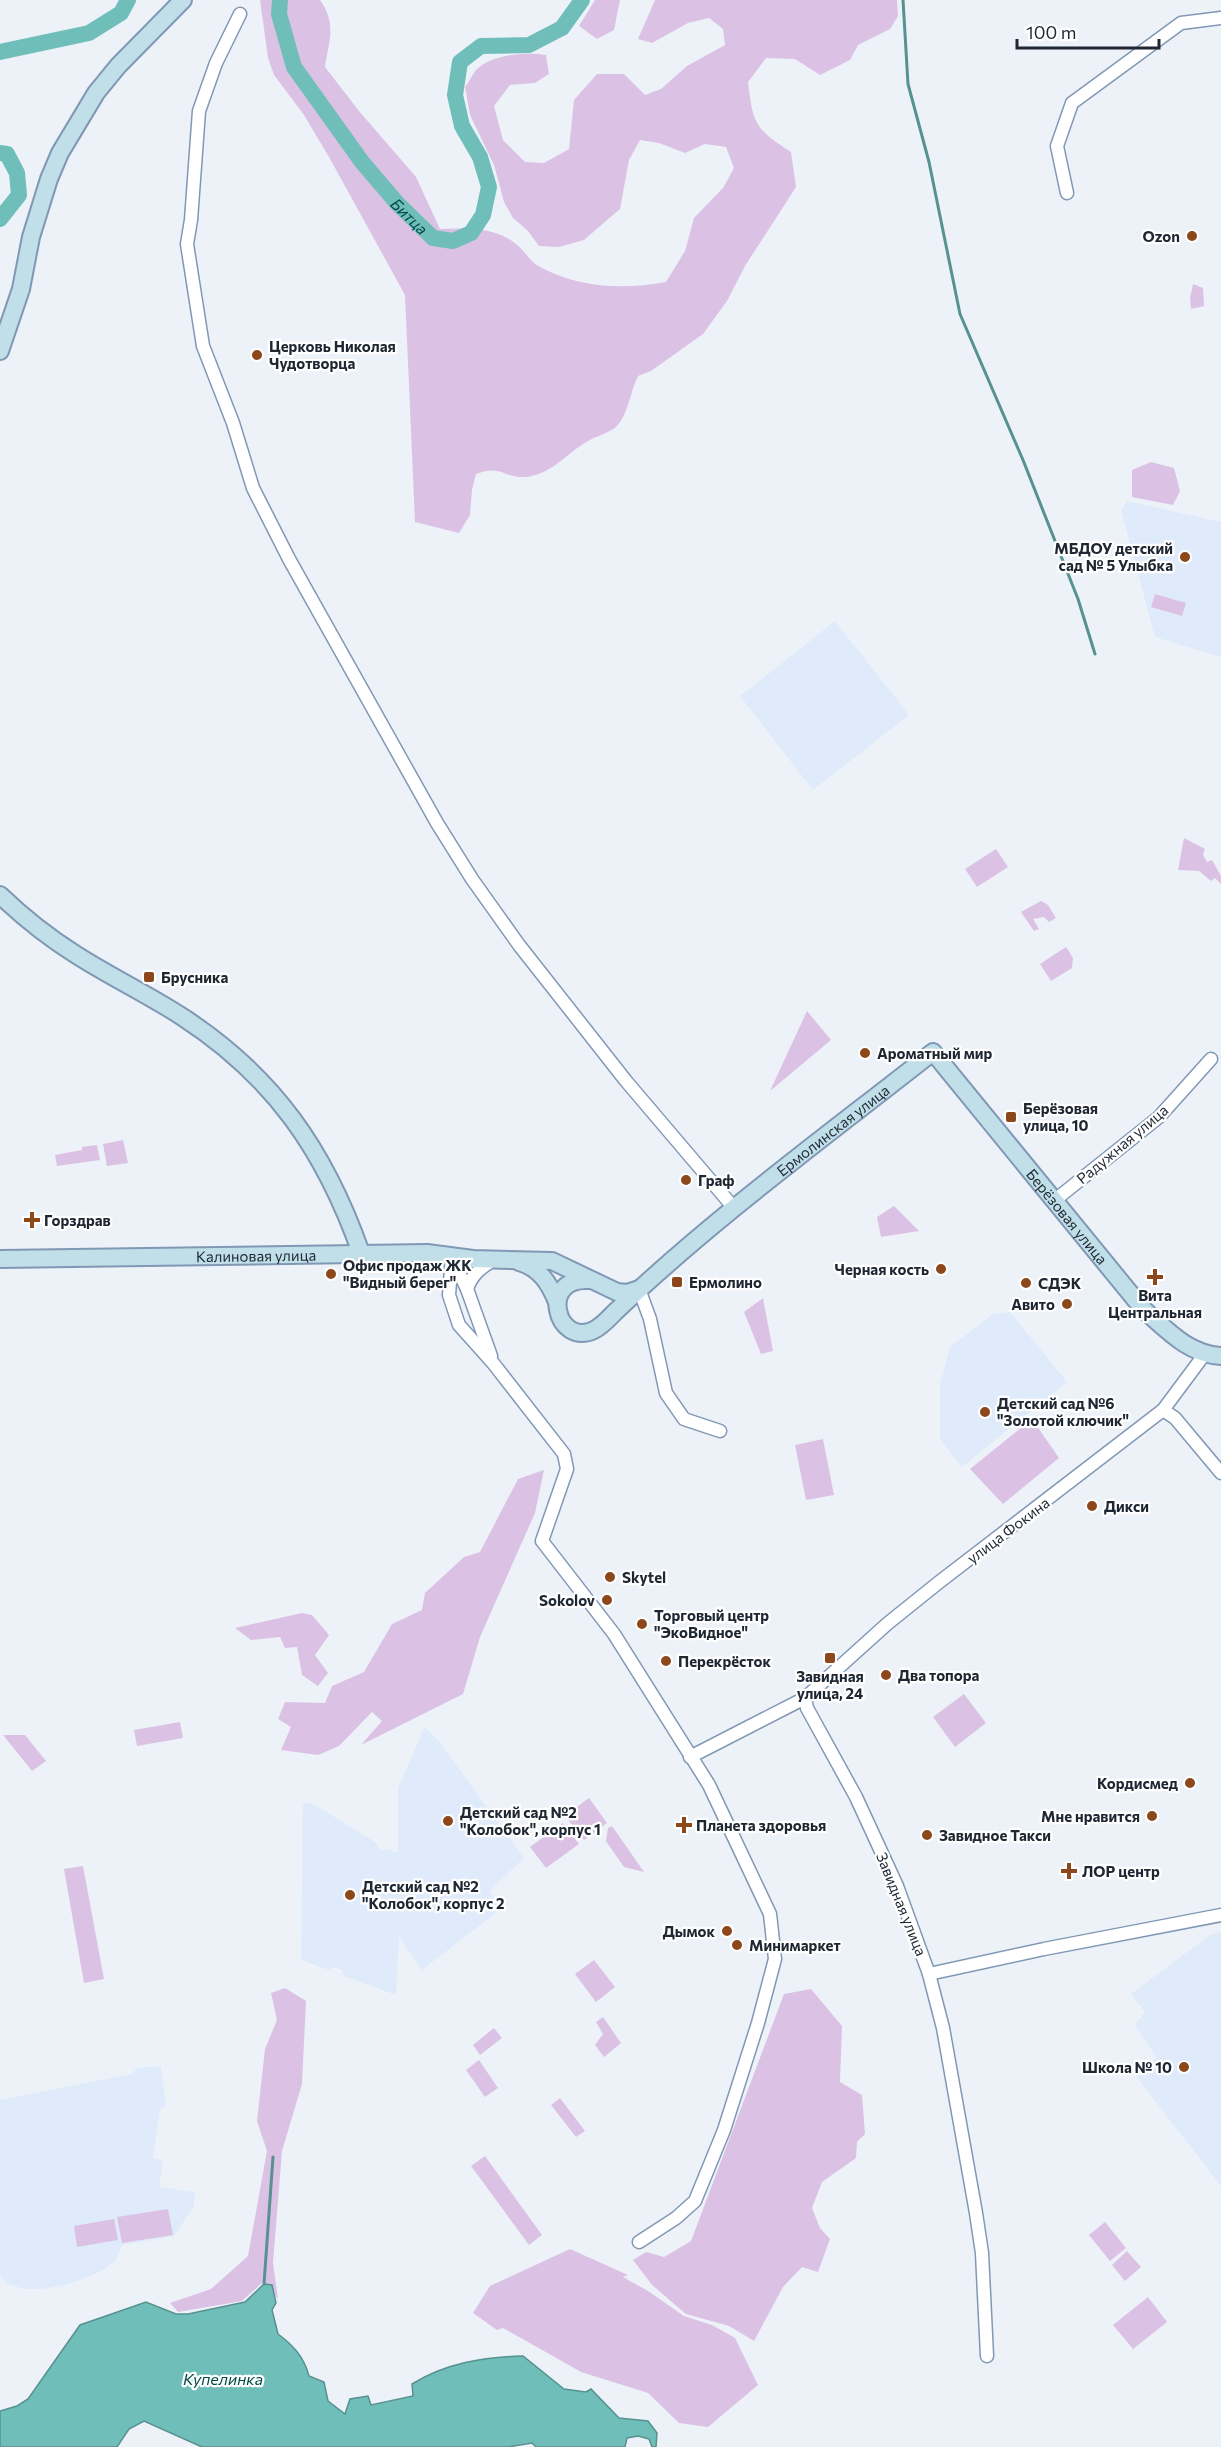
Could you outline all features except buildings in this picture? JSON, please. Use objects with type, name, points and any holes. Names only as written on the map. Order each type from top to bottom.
[{"type":"street","points":[[0,351],[21,289],[31,237],[49,179],[60,153],[103,84],[183,0]]},
{"type":"street","points":[[240,14],[216,63],[199,111],[191,220],[187,244],[203,346],[233,423],[253,488],[289,559],[437,824],[472,879],[519,945],[619,1071],[734,1208]]},
{"type":"street","points":[[1066,193],[1057,146],[1072,103],[1181,23],[1221,18]]},
{"type":"street","points":[[0,895],[50,938],[201,1030],[261,1080],[312,1144],[332,1180],[362,1253]]},
{"type":"street","name":"Ермолинская улица","points":[[605,1321],[734,1208],[933,1052]]},
{"type":"street","name":"Берёзовая улица","points":[[933,1052],[1143,1309],[1177,1339],[1204,1355],[1221,1356]]},
{"type":"street","name":"Радужная улица","points":[[1055,1200],[1159,1117],[1211,1059]]},
{"type":"street","name":"Калиновая улица","points":[[0,1259],[427,1253],[493,1260],[552,1261],[617,1292],[627,1293],[639,1289]]},
{"type":"street","points":[[452,1256],[468,1289],[493,1363]]},
{"type":"street","points":[[452,1256],[449,1295],[459,1324],[493,1363],[564,1454],[567,1469],[542,1541],[614,1634],[709,1785],[770,1914],[775,1959],[731,2110],[695,2201],[676,2218],[639,2242]]},
{"type":"street","points":[[468,1289],[471,1279],[478,1270],[493,1260]]},
{"type":"street","points":[[512,1260],[529,1265],[541,1274],[557,1302],[559,1318],[570,1329],[578,1332],[593,1331],[605,1321],[609,1314],[608,1297],[593,1282],[580,1280],[568,1284],[557,1302]]},
{"type":"street","points":[[639,1289],[650,1319],[666,1393],[684,1419],[720,1431]]},
{"type":"street","name":"улица Фокина","points":[[690,1757],[805,1698],[838,1667],[938,1583],[1163,1410],[1204,1355]]},
{"type":"street","points":[[1163,1410],[1174,1418],[1221,1473]]},
{"type":"street","name":"Завидная улица","points":[[805,1698],[807,1708],[856,1797],[897,1886],[929,1974],[1221,1915]]},
{"type":"street","points":[[929,1974],[943,2028],[976,2213],[982,2253],[987,2356]]},
{"type":"shaded area","points":[[260,0],[320,0],[329,17],[330,25],[325,67],[359,111],[416,177],[440,229],[470,229],[499,234],[516,244],[536,265],[555,274],[586,283],[618,286],[666,282],[685,251],[694,218],[723,188],[734,168],[726,147],[705,144],[685,153],[659,143],[640,140],[629,160],[620,209],[584,240],[559,247],[539,246],[528,231],[513,218],[504,202],[494,165],[470,115],[465,87],[476,70],[491,60],[509,55],[546,55],[549,74],[535,83],[510,85],[494,106],[503,140],[525,162],[544,163],[569,149],[574,100],[597,74],[624,74],[645,95],[661,89],[687,66],[725,45],[723,29],[709,18],[688,23],[652,43],[638,39],[655,0],[897,0],[898,16],[890,29],[858,45],[850,60],[820,75],[795,59],[766,58],[748,82],[754,117],[763,131],[791,152],[796,187],[745,266],[727,301],[703,334],[651,371],[638,376],[624,415],[617,426],[607,433],[588,441],[551,468],[534,475],[518,477],[491,470],[476,474],[470,515],[459,533],[415,522],[405,295],[304,115],[274,75],[268,58]]},
{"type":"shaded area","points":[[595,0],[620,0],[614,30],[597,39],[579,26]]},
{"type":"shaded area","points":[[1193,284],[1203,288],[1204,306],[1191,309],[1190,298]]},
{"type":"shaded area","points":[[1151,462],[1174,468],[1180,491],[1173,505],[1132,497],[1132,470]]},
{"type":"shaded area","points":[[1127,501],[1221,522],[1221,657],[1155,637],[1121,510]]},
{"type":"shaded area","points":[[1155,594],[1186,603],[1182,616],[1151,607]]},
{"type":"shaded area","points":[[835,621],[909,715],[813,790],[740,696]]},
{"type":"shaded area","points":[[1184,838],[1205,849],[1203,855],[1207,862],[1212,860],[1221,876],[1221,884],[1215,878],[1211,881],[1199,871],[1178,870]]},
{"type":"shaded area","points":[[996,849],[1008,867],[977,887],[965,869]]},
{"type":"shaded area","points":[[1041,901],[1048,905],[1056,918],[1049,922],[1044,917],[1033,919],[1039,929],[1034,931],[1021,912]]},
{"type":"shaded area","points":[[1066,947],[1073,958],[1072,968],[1051,981],[1040,964]]},
{"type":"shaded area","points":[[807,1011],[831,1040],[770,1091]]},
{"type":"shaded area","points":[[123,1140],[128,1163],[107,1166],[103,1144]]},
{"type":"shaded area","points":[[97,1145],[100,1160],[57,1166],[55,1155]]},
{"type":"shaded area","points":[[894,1206],[919,1231],[881,1237],[877,1217]]},
{"type":"shaded area","points":[[763,1298],[773,1351],[761,1354],[744,1312]]},
{"type":"shaded area","name":"Детский сад №6 \"Золотой ключик\"","points":[[1010,1312],[1067,1382],[962,1467],[940,1439],[940,1384],[950,1347],[993,1314]]},
{"type":"shaded area","points":[[1032,1419],[1059,1458],[1003,1504],[970,1469]]},
{"type":"shaded area","points":[[823,1439],[834,1495],[806,1500],[795,1445]]},
{"type":"shaded area","points":[[544,1470],[535,1513],[480,1637],[463,1694],[361,1745],[382,1721],[372,1712],[339,1746],[318,1755],[281,1750],[291,1727],[278,1719],[285,1702],[325,1703],[332,1686],[364,1672],[392,1624],[422,1610],[425,1593],[464,1557],[480,1552],[518,1479]]},
{"type":"shaded area","points":[[302,1613],[312,1615],[329,1635],[315,1655],[328,1673],[318,1686],[302,1675],[297,1647],[285,1648],[280,1637],[251,1640],[235,1628]]},
{"type":"shaded area","points":[[964,1694],[986,1723],[955,1747],[933,1717]]},
{"type":"shaded area","points":[[180,1722],[183,1738],[137,1746],[134,1730]]},
{"type":"shaded area","points":[[425,1727],[438,1740],[524,1858],[489,1891],[501,1909],[422,1970],[399,1937],[396,1995],[344,1976],[342,1970],[333,1967],[329,1970],[301,1960],[303,1804],[312,1803],[375,1842],[380,1850],[387,1849],[398,1853],[398,1788]]},
{"type":"shaded area","points":[[3,1735],[25,1735],[46,1761],[32,1771]]},
{"type":"shaded area","points":[[589,1798],[607,1823],[584,1840],[565,1816]]},
{"type":"shaded area","points":[[563,1823],[579,1844],[546,1868],[530,1847]]},
{"type":"shaded area","points":[[612,1826],[644,1872],[624,1867],[606,1841],[608,1828]]},
{"type":"shaded area","points":[[83,1866],[104,1979],[84,1983],[64,1869]]},
{"type":"shaded area","name":"Школа № 10","points":[[1221,1932],[1221,2186],[1136,2076],[1157,2058],[1135,2025],[1145,2012],[1131,1994],[1210,1935]]},
{"type":"shaded area","points":[[594,1960],[615,1987],[596,2002],[575,1974]]},
{"type":"shaded area","points":[[285,1988],[306,2001],[302,2084],[282,2151],[273,2263],[278,2299],[263,2282],[242,2301],[178,2312],[170,2303],[211,2289],[248,2256],[267,2151],[257,2121],[265,2049],[277,2020],[271,1993]]},
{"type":"shaded area","points":[[811,1989],[842,2026],[840,2082],[862,2095],[865,2134],[857,2142],[856,2158],[822,2182],[812,2208],[820,2228],[830,2239],[818,2272],[802,2267],[783,2287],[754,2341],[729,2326],[686,2314],[652,2285],[633,2260],[646,2252],[664,2257],[691,2241],[784,1994]]},
{"type":"shaded area","points":[[603,2017],[621,2043],[604,2057],[595,2045],[603,2034],[596,2022]]},
{"type":"shaded area","points":[[494,2028],[502,2038],[480,2055],[473,2045]]},
{"type":"shaded area","points":[[479,2060],[498,2088],[485,2097],[466,2070]]},
{"type":"shaded area","points":[[161,2066],[166,2106],[160,2109],[153,2158],[163,2160],[159,2187],[195,2192],[194,2206],[174,2236],[122,2245],[115,2261],[102,2271],[69,2284],[44,2289],[24,2289],[7,2284],[0,2275],[0,2100],[132,2074],[137,2068]]},
{"type":"shaded area","points":[[560,2098],[585,2131],[576,2137],[551,2105]]},
{"type":"shaded area","points":[[485,2156],[542,2235],[529,2245],[471,2166]]},
{"type":"shaded area","points":[[168,2209],[173,2235],[122,2243],[117,2217]]},
{"type":"shaded area","points":[[114,2219],[118,2240],[77,2247],[74,2226]]},
{"type":"shaded area","points":[[1105,2222],[1126,2248],[1110,2261],[1089,2235]]},
{"type":"shaded area","points":[[570,2249],[628,2275],[623,2277],[684,2316],[712,2325],[735,2338],[758,2385],[708,2427],[679,2423],[648,2393],[581,2372],[503,2328],[497,2330],[473,2313],[490,2286]]},
{"type":"shaded area","points":[[1127,2251],[1141,2267],[1125,2281],[1112,2265]]},
{"type":"shaded area","points":[[1148,2297],[1167,2322],[1133,2349],[1113,2325]]},
{"type":"water","name":"Купелинка","points":[[264,2284],[272,2285],[276,2303],[272,2310],[278,2334],[297,2352],[309,2376],[324,2382],[328,2401],[345,2414],[350,2399],[368,2396],[371,2405],[413,2396],[412,2384],[438,2371],[465,2362],[523,2356],[564,2389],[586,2392],[591,2389],[619,2418],[648,2421],[657,2433],[656,2447],[652,2447],[649,2439],[638,2436],[627,2438],[625,2447],[536,2447],[532,2443],[508,2447],[202,2447],[144,2421],[129,2429],[117,2447],[0,2447],[0,2411],[17,2406],[28,2399],[80,2325],[146,2302],[176,2314],[188,2314],[245,2302]]},
{"type":"waterway","name":"Битца","points":[[0,52],[89,33],[121,13],[128,0]]},
{"type":"waterway","name":"Битца","points":[[280,0],[279,14],[294,67],[362,162],[397,203],[433,238],[453,241],[471,233],[483,215],[489,187],[480,157],[462,126],[455,95],[460,62],[481,46],[529,45],[562,28],[582,0]]},
{"type":"waterway","points":[[903,0],[908,84],[929,162],[960,314],[1023,460],[1078,599],[1095,654]]},
{"type":"waterway","name":"Битца","points":[[0,153],[7,154],[17,173],[19,195],[0,219]]},
{"type":"waterway","points":[[264,2284],[273,2157]]},
{"type":"place","name":"Ozon","points":[[1192,236]]},
{"type":"place","name":"Церковь Николая Чудотворца","points":[[257,355]]},
{"type":"place","name":"МБДОУ детский сад № 5 Улыбка","points":[[1185,557]]},
{"type":"place","name":"Брусника","points":[[149,977]]},
{"type":"place","name":"Ароматный мир","points":[[865,1053]]},
{"type":"place","name":"Берёзовая улица, 10","points":[[1011,1117]]},
{"type":"place","name":"Граф","points":[[686,1180]]},
{"type":"place","name":"Горздрав","points":[[32,1220]]},
{"type":"place","name":"Черная кость","points":[[941,1269]]},
{"type":"place","name":"Офис продаж ЖК \"Видный берег\"","points":[[331,1274]]},
{"type":"place","name":"Вита Центральная","points":[[1155,1277]]},
{"type":"place","name":"Ермолино","points":[[677,1282]]},
{"type":"place","name":"СДЭК","points":[[1026,1283]]},
{"type":"place","name":"Авито","points":[[1067,1304]]},
{"type":"place","name":"Детский сад №6 \"Золотой ключик\"","points":[[985,1412]]},
{"type":"place","name":"Дикси","points":[[1092,1506]]},
{"type":"place","name":"Skytel","points":[[610,1577]]},
{"type":"place","name":"Sokolov","points":[[607,1600]]},
{"type":"place","name":"Торговый центр \"ЭкоВидное\"","points":[[642,1624]]},
{"type":"place","name":"Завидная улица, 24","points":[[830,1658]]},
{"type":"place","name":"Перекрёсток","points":[[666,1661]]},
{"type":"place","name":"Два топора","points":[[886,1675]]},
{"type":"place","name":"Кордисмед","points":[[1190,1783]]},
{"type":"place","name":"Мне нравится","points":[[1152,1816]]},
{"type":"place","name":"Детский сад №2 \"Колобок\", корпус 1","points":[[448,1821]]},
{"type":"place","name":"Планета здоровья","points":[[684,1825]]},
{"type":"place","name":"Завидное Такси","points":[[927,1835]]},
{"type":"place","name":"ЛОР центр","points":[[1069,1871]]},
{"type":"place","name":"Детский сад №2 \"Колобок\", корпус 2","points":[[350,1895]]},
{"type":"place","name":"Дымок","points":[[727,1931]]},
{"type":"place","name":"Минимаркет","points":[[737,1945]]},
{"type":"place","name":"Школа № 10","points":[[1184,2067]]}]
